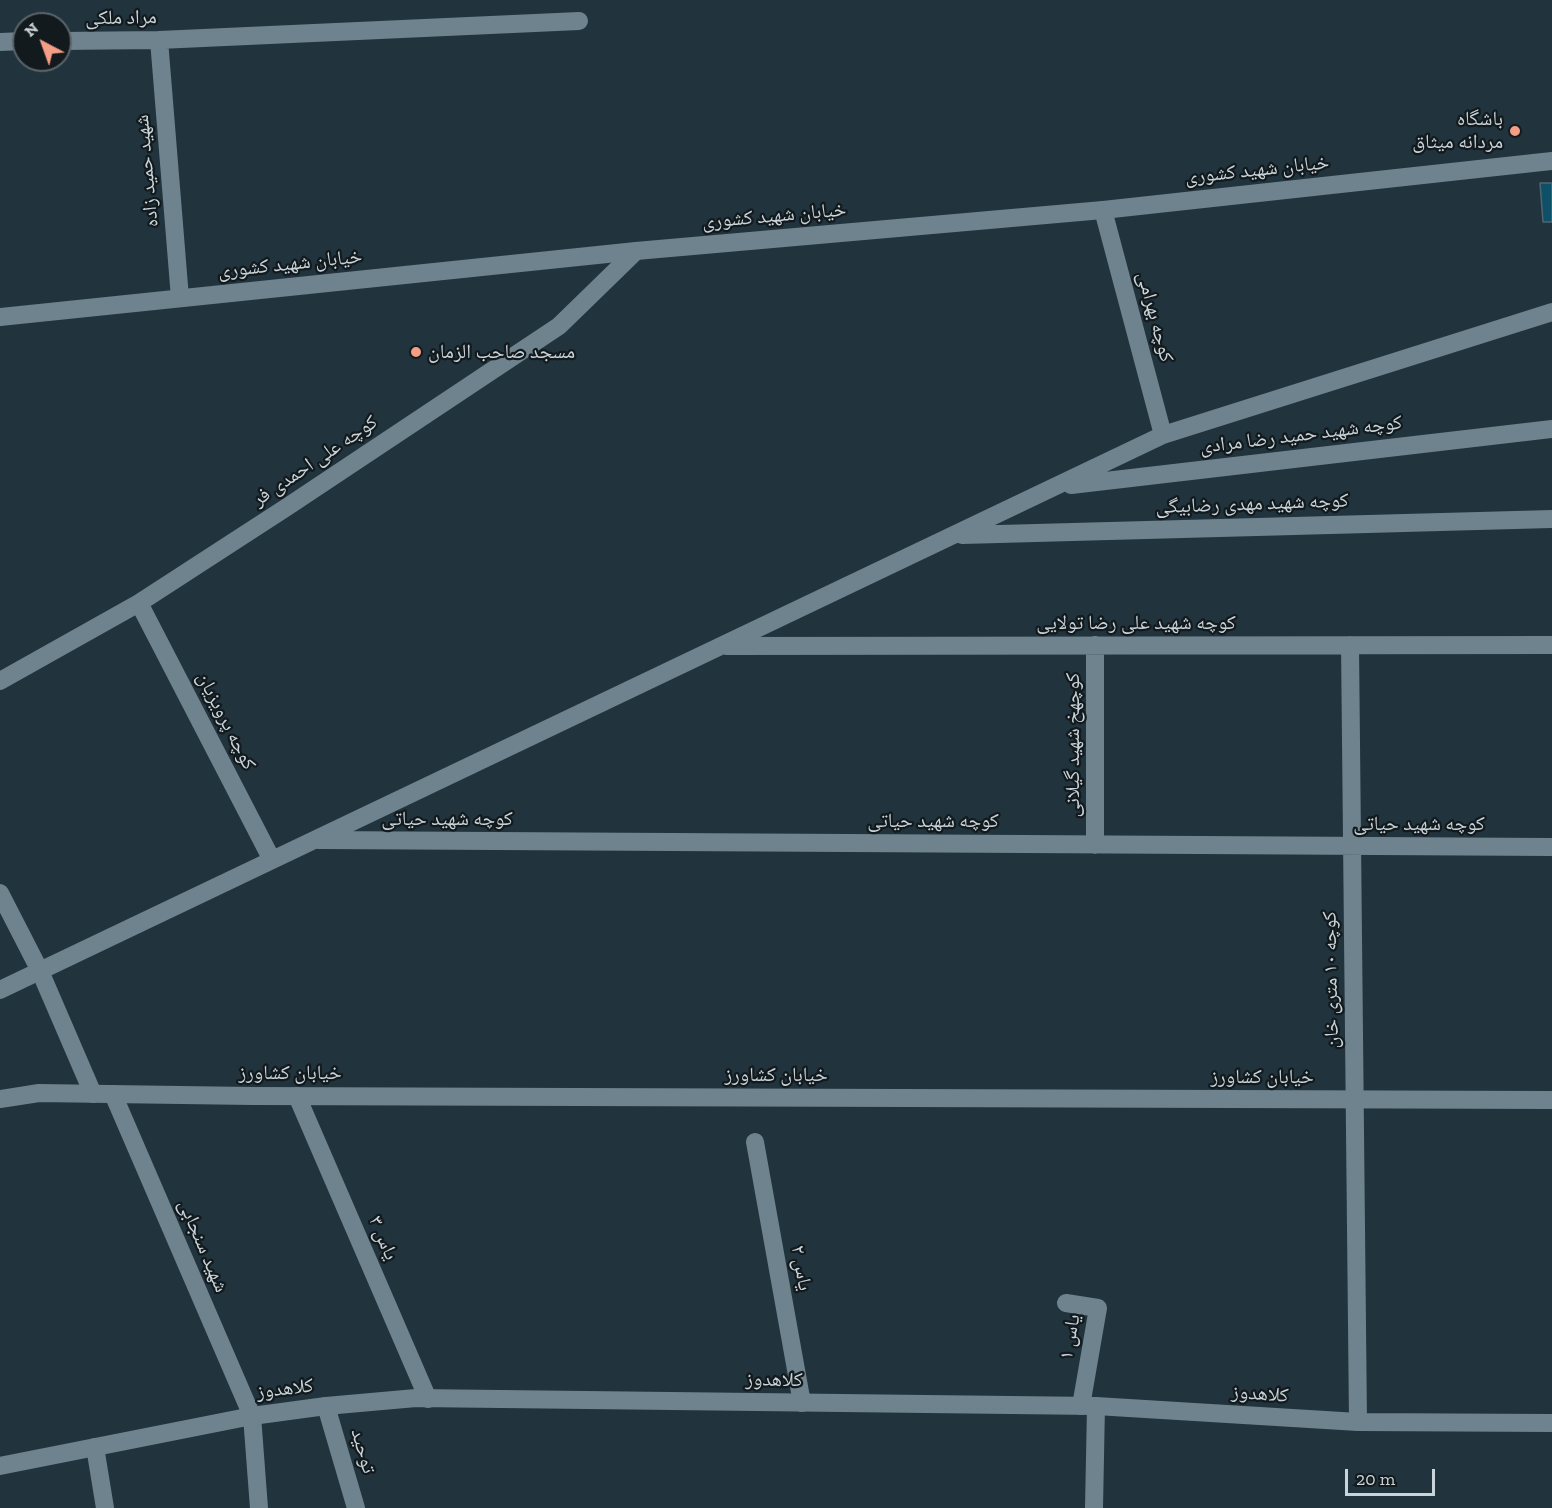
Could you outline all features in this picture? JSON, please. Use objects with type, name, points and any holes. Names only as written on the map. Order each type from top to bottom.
[{"type":"street","name":"مراد ملکی","points":[[72,41],[159,40],[579,21]]},
{"type":"street","name":"شهید حمید زاده","points":[[159,40],[180,298]]},
{"type":"street","name":"خیابان شهید کشوری","points":[[0,317],[636,251],[1103,210],[1552,161]]},
{"type":"street","name":"کوچه بهرامی","points":[[1103,210],[1163,435]]},
{"type":"street","name":"کوچه علی احمدی فر","points":[[0,681],[139,603],[560,326],[636,251]]},
{"type":"street","points":[[0,990],[1163,435],[1552,312]]},
{"type":"street","name":"کوچه شهید حمید رضا مرادی","points":[[1056,487],[1552,429]]},
{"type":"street","name":"کوچه شهید مهدی رضابیگی","points":[[954,535],[1552,519]]},
{"type":"street","name":"کوچه پرویزیان","points":[[139,603],[272,860]]},
{"type":"street","name":"کوچهخ شهید گیلانی","points":[[1095,645],[1095,844]]},
{"type":"street","name":"کوچه ۱۰ متری خان","points":[[1350,645],[1358,1422]]},
{"type":"street","name":"کوچه شهید علی رضا تولایی","points":[[721,646],[1552,645]]},
{"type":"street","name":"کوچه شهید حیاتی","points":[[313,840],[1552,847]]},
{"type":"street","points":[[0,894],[40,970],[93,1094]]},
{"type":"street","name":"خیابان کشاورز","points":[[0,1099],[39,1093],[297,1096],[1552,1100]]},
{"type":"street","name":"شهید سنجابی","points":[[113,1094],[252,1416],[259,1508]]},
{"type":"street","name":"یاس ۳","points":[[297,1096],[428,1399]]},
{"type":"street","name":"یاس ۲","points":[[755,1142],[802,1403]]},
{"type":"street","name":"یاس ۱","points":[[1066,1302],[1098,1308],[1088,1406]]},
{"type":"street","name":"کلاهدوز","points":[[0,1466],[252,1416],[326,1406],[416,1398],[1088,1406],[1358,1422],[1552,1423]]},
{"type":"street","name":"توحید","points":[[326,1406],[356,1508]]},
{"type":"street","points":[[1088,1406],[1094,1508]]},
{"type":"street","points":[[95,1447],[105,1508]]},
{"type":"building","points":[[1540,183],[1552,183],[1552,222],[1543,222]]},
{"type":"place","name":"باشگاه مردانه میثاق","points":[[1515,131]]},
{"type":"place","name":"مسجد صاحب الزمان","points":[[416,352]]}]
